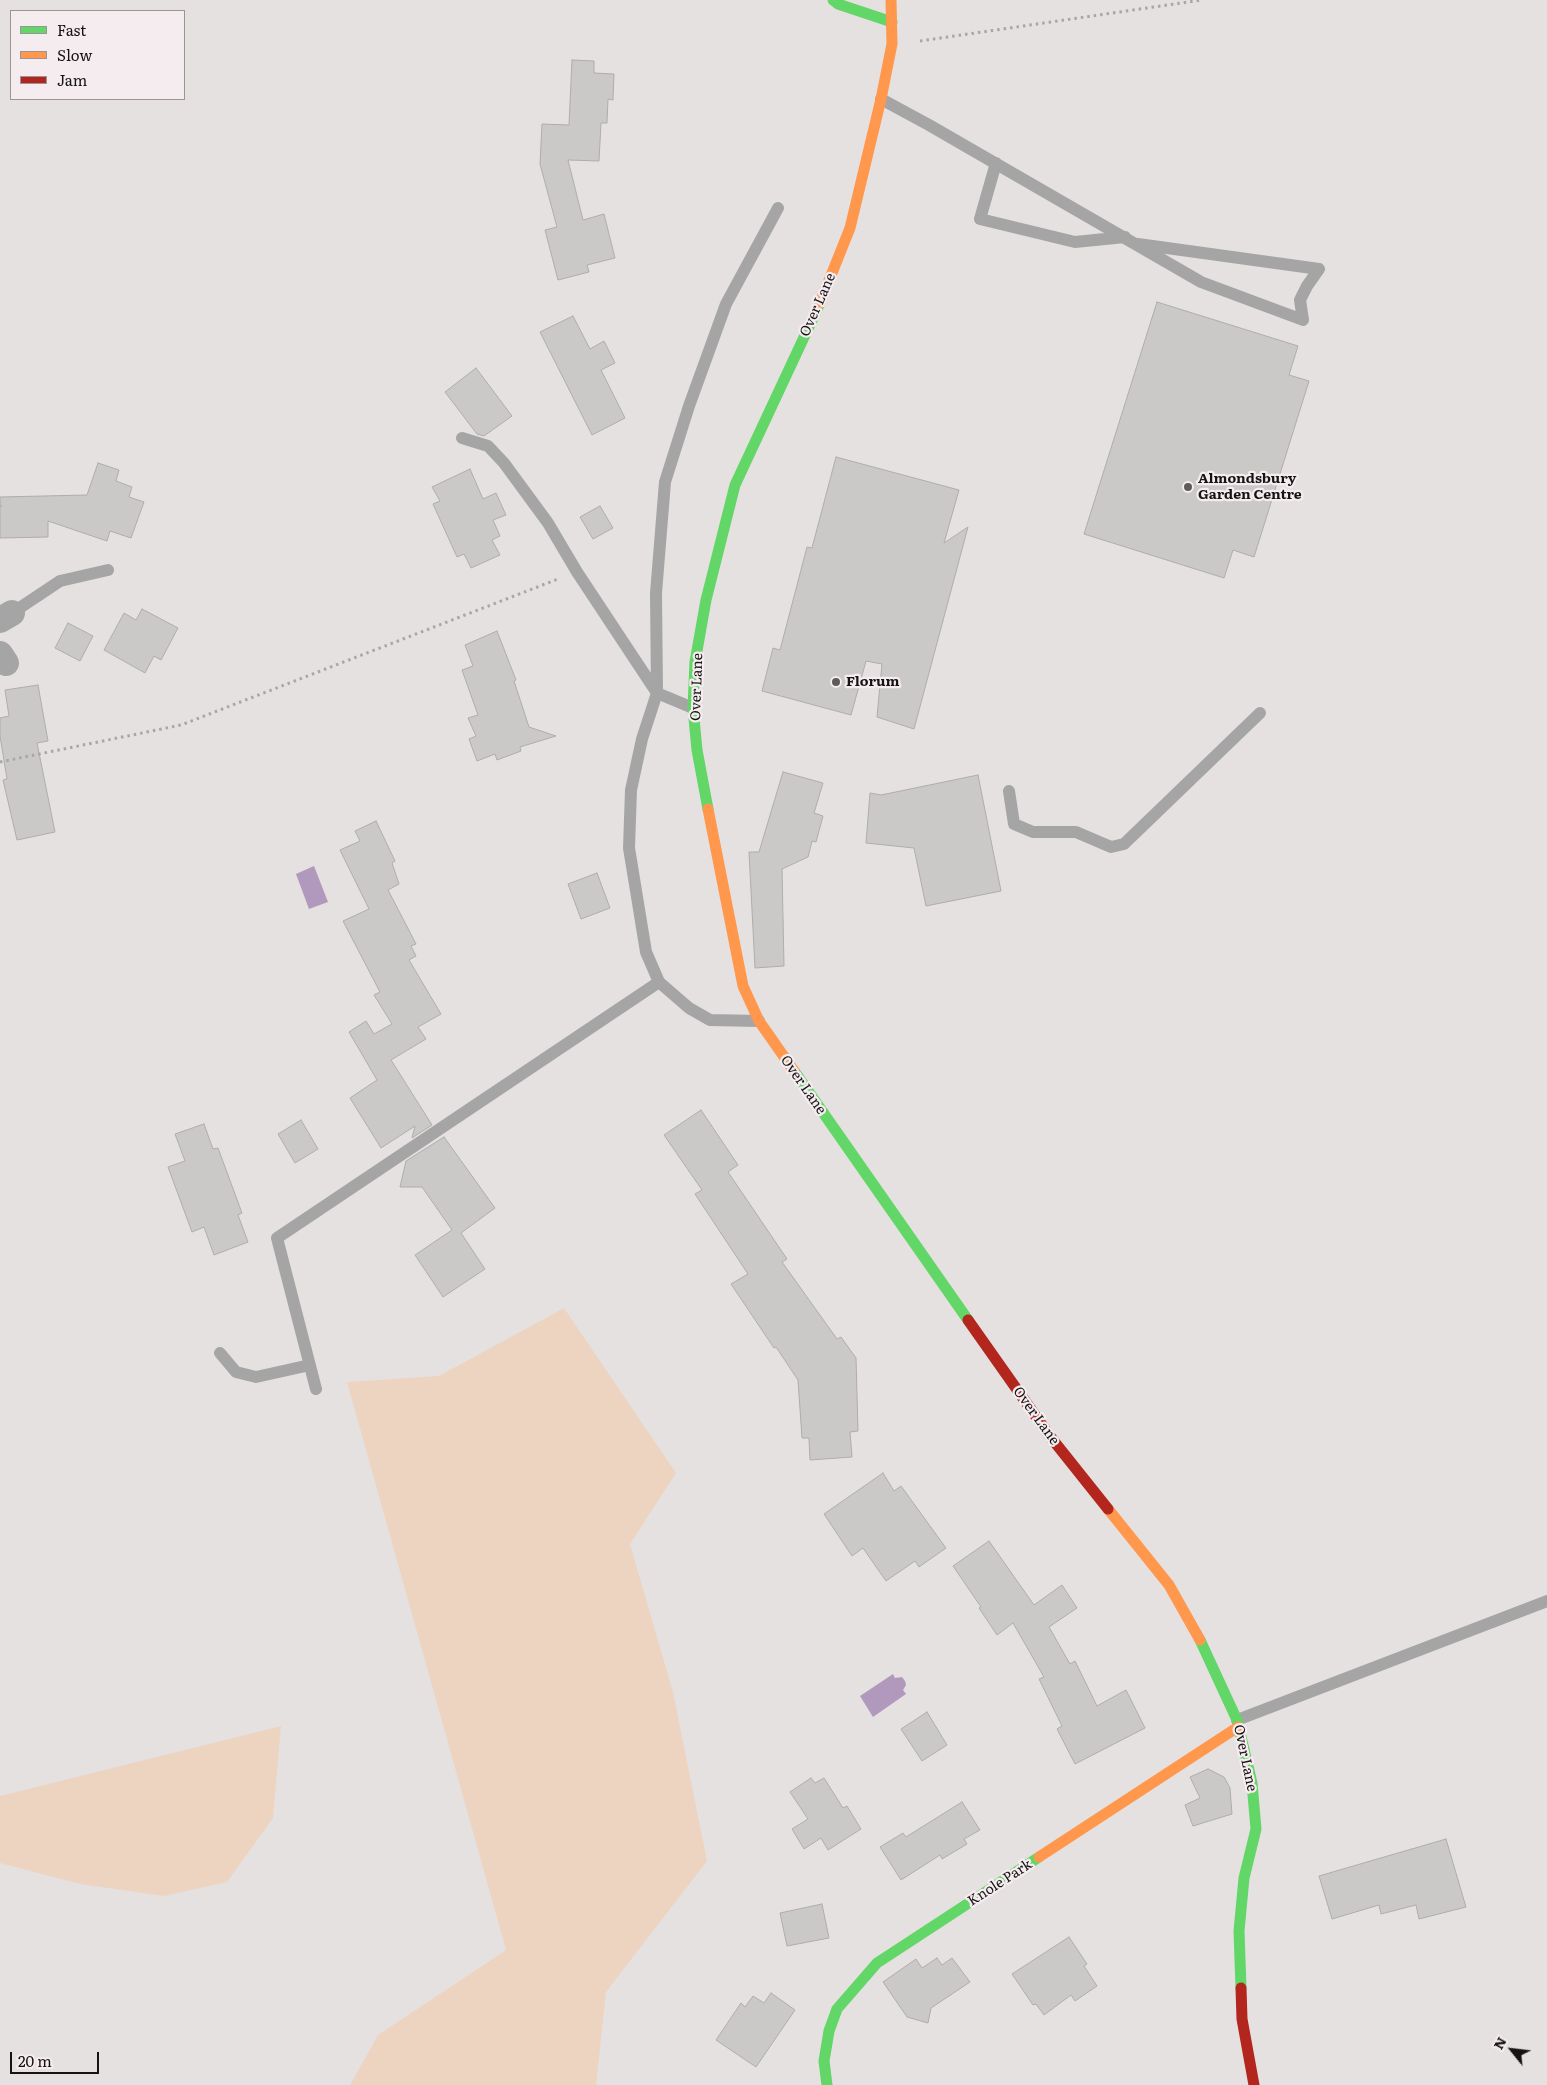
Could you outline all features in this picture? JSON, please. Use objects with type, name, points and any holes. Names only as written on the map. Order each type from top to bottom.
[{"type":"street","points":[[833,0],[838,4],[892,22]]},
{"type":"street","name":"Over Lane","points":[[891,0],[892,44],[881,99],[850,228],[830,279],[735,484],[706,600],[695,662],[693,708],[697,750],[743,986],[759,1021],[1049,1435],[1169,1585],[1207,1652],[1238,1724],[1252,1783],[1256,1830],[1244,1878],[1239,1931],[1242,2019],[1254,2085]]},
{"type":"street","name":"Knole Park","points":[[828,2085],[824,2061],[829,2031],[837,2009],[877,1963],[1238,1724]]},
{"type":"lane","points":[[881,99],[1125,236],[1138,244],[1201,282],[1303,320],[1300,300],[1307,286],[1319,270],[1138,244]]},
{"type":"lane","points":[[996,163],[980,219],[1075,242],[1125,236]]},
{"type":"lane","points":[[759,1021],[710,1020],[689,1008],[659,982],[646,952],[629,848],[631,790],[642,739],[657,693],[656,593],[665,482],[689,406],[726,304],[778,208]]},
{"type":"lane","points":[[462,438],[488,446],[504,463],[548,523],[577,572],[657,693],[693,708]]},
{"type":"lane","points":[[6,616],[60,581],[108,570]]},
{"type":"lane","points":[[1009,791],[1014,824],[1033,832],[1076,832],[1111,847],[1124,844],[1260,713]]},
{"type":"lane","points":[[316,1388],[277,1238],[659,982]]},
{"type":"lane","points":[[220,1353],[236,1372],[256,1377],[310,1365]]},
{"type":"lane","points":[[1238,1724],[1547,1601]]},
{"type":"path","points":[[892,44],[1202,0]]},
{"type":"path","points":[[0,762],[181,725],[577,572]]},
{"type":"shaded area","points":[[314,866],[328,902],[309,909],[296,874]]},
{"type":"shaded area","points":[[564,1308],[676,1473],[630,1544],[673,1692],[707,1861],[606,1992],[596,2085],[350,2085],[378,2035],[506,1950],[347,1382],[439,1376]]},
{"type":"shaded area","points":[[893,1674],[895,1678],[902,1677],[905,1681],[906,1685],[903,1690],[906,1694],[873,1717],[860,1696]]},
{"type":"shaded area","points":[[281,1726],[273,1818],[227,1882],[164,1896],[80,1884],[0,1863],[0,1796]]},
{"type":"building","points":[[572,60],[594,61],[594,73],[614,74],[613,100],[608,99],[607,123],[601,123],[599,161],[568,160],[583,220],[604,214],[615,258],[587,265],[589,272],[558,280],[545,230],[557,227],[540,164],[542,124],[569,125]]},
{"type":"building","name":"Almondsbury Garden Centre","points":[[1157,302],[1298,346],[1289,375],[1309,381],[1254,557],[1233,550],[1224,578],[1084,534]]},
{"type":"building","points":[[573,316],[590,349],[604,341],[615,363],[601,370],[625,418],[592,435],[540,332]]},
{"type":"building","points":[[476,368],[512,416],[484,436],[477,434],[445,392]]},
{"type":"building","points":[[836,457],[959,490],[944,543],[968,527],[914,729],[877,717],[882,664],[866,661],[851,715],[762,691],[773,648],[780,650],[807,547],[812,548]]},
{"type":"building","points":[[98,463],[119,470],[116,481],[132,487],[129,497],[144,502],[131,538],[110,531],[107,541],[48,521],[48,537],[0,538],[0,506],[2,506],[0,505],[0,497],[87,495]]},
{"type":"building","points":[[470,469],[483,499],[496,493],[506,515],[493,520],[500,536],[492,540],[500,555],[471,568],[464,554],[457,557],[433,504],[440,501],[432,487]]},
{"type":"building","points":[[600,506],[613,528],[593,539],[580,517]]},
{"type":"building","points":[[142,609],[178,628],[161,660],[154,656],[145,673],[104,650],[124,613],[136,620]]},
{"type":"building","points":[[68,623],[93,636],[80,661],[55,648]]},
{"type":"building","points":[[497,631],[516,680],[514,681],[529,727],[556,736],[520,747],[521,751],[497,760],[495,754],[477,761],[469,739],[476,736],[468,718],[478,715],[462,670],[473,666],[465,645]]},
{"type":"building","points":[[38,685],[48,741],[37,743],[55,832],[17,840],[3,780],[7,779],[0,736],[0,718],[9,716],[5,690]]},
{"type":"building","points":[[783,772],[823,783],[814,813],[823,816],[816,842],[812,841],[808,857],[782,869],[784,966],[755,968],[749,852],[759,852]]},
{"type":"building","points":[[978,775],[1001,891],[926,906],[914,848],[866,843],[870,793],[881,795]]},
{"type":"building","points":[[376,821],[395,861],[392,863],[399,884],[388,890],[416,944],[411,946],[416,956],[409,960],[441,1014],[418,1027],[426,1039],[391,1060],[432,1125],[412,1138],[415,1126],[381,1148],[350,1098],[377,1080],[349,1032],[366,1021],[374,1034],[392,1024],[374,995],[380,992],[343,921],[369,909],[340,850],[360,841],[355,831]]},
{"type":"building","points":[[597,873],[610,908],[581,919],[568,884]]},
{"type":"building","points":[[701,1110],[738,1165],[728,1172],[787,1259],[782,1262],[837,1339],[841,1337],[856,1358],[858,1431],[850,1432],[852,1457],[810,1460],[809,1438],[802,1438],[798,1380],[731,1284],[748,1274],[695,1194],[702,1190],[664,1135]]},
{"type":"building","points":[[301,1120],[318,1149],[295,1163],[278,1134]]},
{"type":"building","points":[[204,1124],[213,1149],[218,1148],[242,1213],[238,1215],[248,1242],[214,1255],[204,1227],[192,1232],[168,1167],[185,1161],[175,1134]]},
{"type":"building","points":[[444,1137],[495,1208],[461,1233],[485,1269],[443,1297],[415,1255],[452,1230],[422,1187],[400,1187],[406,1161]]},
{"type":"building","points":[[883,1473],[894,1491],[901,1486],[946,1548],[919,1567],[915,1561],[886,1581],[863,1548],[852,1556],[824,1514]]},
{"type":"building","points":[[989,1541],[1034,1605],[1062,1585],[1077,1608],[1049,1627],[1070,1664],[1075,1661],[1097,1706],[1126,1690],[1145,1728],[1075,1764],[1057,1729],[1062,1726],[1039,1679],[1044,1677],[1013,1623],[997,1635],[979,1608],[981,1607],[953,1566]]},
{"type":"building","points":[[927,1712],[947,1745],[922,1761],[901,1729]]},
{"type":"building","points":[[1208,1769],[1224,1777],[1230,1788],[1232,1814],[1193,1826],[1185,1805],[1200,1798],[1190,1777]]},
{"type":"building","points":[[811,1778],[815,1783],[824,1778],[843,1808],[847,1806],[861,1829],[828,1850],[821,1838],[804,1849],[792,1829],[808,1819],[790,1792]]},
{"type":"building","points":[[962,1802],[980,1830],[964,1839],[967,1844],[942,1859],[940,1855],[901,1880],[880,1847],[903,1833],[906,1837]]},
{"type":"building","points":[[1446,1839],[1466,1907],[1419,1919],[1416,1905],[1381,1914],[1379,1905],[1332,1919],[1319,1876]]},
{"type":"building","points":[[822,1904],[829,1938],[787,1946],[780,1913]]},
{"type":"building","points":[[1069,1937],[1087,1964],[1084,1966],[1097,1986],[1075,2001],[1071,1995],[1044,2015],[1036,2004],[1033,2005],[1012,1974]]},
{"type":"building","points":[[937,1958],[942,1965],[952,1958],[970,1982],[931,2008],[928,2023],[907,2017],[883,1982],[916,1959],[922,1968]]},
{"type":"building","points":[[771,1993],[795,2010],[756,2067],[716,2040],[741,2003],[745,2007],[753,1996],[764,2003]]},
{"type":"traffic: fast","points":[[833,0],[838,4],[892,22]]},
{"type":"traffic: fast","points":[[708,809],[697,750],[693,708],[695,662],[706,600],[735,485],[820,303]]},
{"type":"traffic: fast","points":[[794,1071],[968,1320]]},
{"type":"traffic: fast","points":[[1200,1640],[1237,1720],[1252,1783],[1256,1829],[1244,1878],[1239,1931],[1241,1988]]},
{"type":"traffic: fast","points":[[827,2085],[824,2061],[829,2031],[837,2009],[877,1963],[1039,1857]]},
{"type":"traffic: slow","points":[[820,303],[850,228],[881,99],[892,44],[891,0]]},
{"type":"traffic: slow","points":[[708,809],[743,986],[759,1021],[794,1071]]},
{"type":"traffic: slow","points":[[1108,1509],[1169,1585],[1200,1640]]},
{"type":"traffic: slow","points":[[1039,1857],[1238,1727]]},
{"type":"traffic: jam","points":[[968,1320],[1049,1435],[1108,1509]]},
{"type":"traffic: jam","points":[[1241,1988],[1242,2019],[1254,2085]]},
{"type":"place","name":"Almondsbury Garden Centre","points":[[1188,487]]},
{"type":"place","name":"Florum","points":[[836,682]]}]
